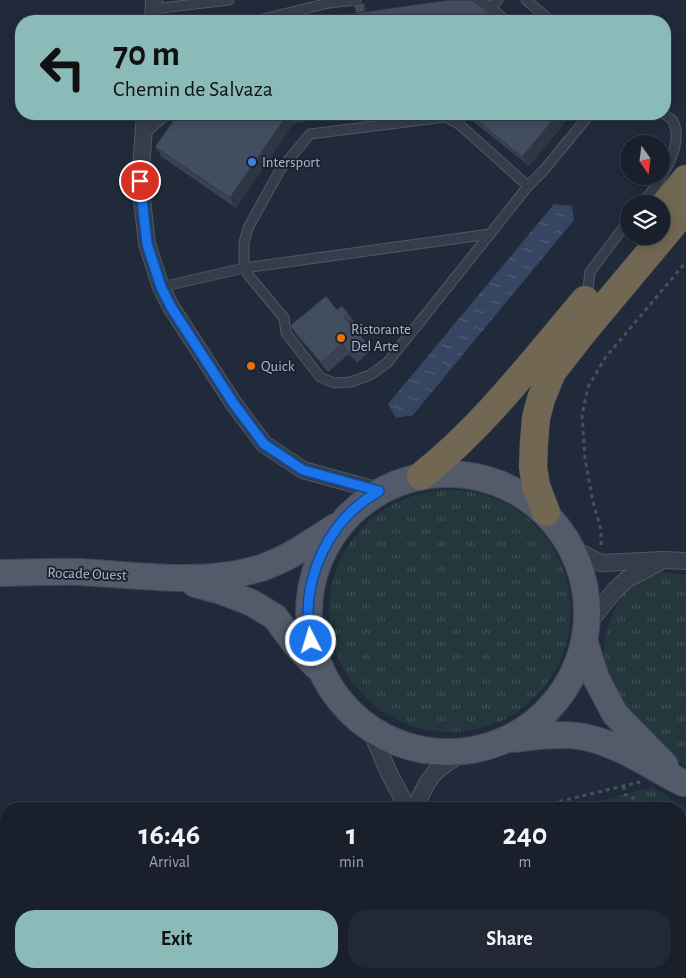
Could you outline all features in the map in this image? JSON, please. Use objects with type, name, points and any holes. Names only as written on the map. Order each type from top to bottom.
[{"type":"highway","points":[[670,199],[686,180]]},
{"type":"highway","points":[[546,512],[536,486],[533,467],[534,443],[536,418],[541,399],[552,372],[686,210]]},
{"type":"highway","points":[[421,476],[447,455],[488,414],[631,245]]},
{"type":"main road","points":[[455,473],[488,479],[519,492],[546,512],[561,530],[573,549],[583,573],[588,598],[586,633],[574,673],[557,700],[534,723],[507,739],[487,747],[466,751],[441,752],[416,749],[392,741],[370,729],[350,713],[333,693],[321,671],[311,641],[308,609],[312,578],[324,548],[342,522],[359,505],[379,491],[421,476],[455,473]]},
{"type":"main road","points":[[175,578],[218,577],[256,569],[287,557],[342,522]]},
{"type":"main road","name":"Rocade Ouest","points":[[0,573],[78,572],[175,578]]},
{"type":"main road","points":[[175,578],[221,590],[252,603],[274,617],[296,646],[321,671]]},
{"type":"main road","points":[[586,633],[596,678],[615,714],[685,784]]},
{"type":"main road","points":[[507,739],[558,735],[591,738],[619,749],[685,784]]},
{"type":"street","points":[[145,120],[140,181],[147,244],[161,287],[171,307],[234,404],[264,444],[303,470],[379,491]]},
{"type":"street","points":[[573,549],[601,563],[663,560],[686,562]]},
{"type":"street","points":[[586,633],[615,590],[627,579],[663,560]]},
{"type":"street","points":[[370,729],[389,773],[404,802]]},
{"type":"street","points":[[417,802],[422,789],[431,775],[441,765],[466,751]]},
{"type":"lane","points":[[153,10],[229,0]]},
{"type":"lane","points":[[280,15],[329,3],[356,0]]},
{"type":"lane","points":[[480,0],[499,15]]},
{"type":"lane","points":[[491,8],[498,0]]},
{"type":"lane","points":[[526,0],[544,15]]},
{"type":"lane","points":[[144,135],[160,120]]},
{"type":"lane","points":[[416,120],[310,134],[280,170],[248,228],[244,243],[244,268],[250,278],[284,318],[286,334],[320,377],[334,384],[351,382],[370,375],[386,363],[528,186],[544,170],[585,120]]},
{"type":"lane","points":[[452,120],[528,186]]},
{"type":"lane","points":[[649,195],[669,170],[678,152],[679,136],[674,122],[671,120]]},
{"type":"lane","points":[[586,299],[590,272],[620,232]]},
{"type":"lane","points":[[161,287],[244,268],[490,234]]},
{"type":"path","points":[[601,563],[601,530],[593,502],[585,458],[582,415],[588,387],[605,358],[686,262]]},
{"type":"path","points":[[557,802],[648,780]]},
{"type":"path","points":[[624,786],[624,794],[641,802]]},
{"type":"green space","points":[[438,490],[462,490],[485,495],[507,504],[536,525],[551,544],[562,565],[569,587],[571,611],[569,635],[562,657],[551,678],[536,697],[507,718],[485,727],[462,732],[438,732],[415,727],[393,718],[373,705],[356,688],[343,668],[334,646],[329,623],[329,599],[334,576],[343,554],[356,534],[373,517],[393,504],[415,495]]},
{"type":"green space","points":[[664,572],[686,575],[686,766],[657,743],[631,715],[611,683],[606,665],[604,647],[606,634],[617,604],[626,590],[632,585],[645,578]]},
{"type":"green space","points":[[653,787],[676,802],[595,802]]},
{"type":"water","points":[[554,204],[572,206],[574,220],[413,415],[396,418],[388,404]]},
{"type":"building","points":[[449,0],[472,0],[491,15],[341,15]]},
{"type":"building","points":[[364,3],[365,12],[356,13],[354,4]]},
{"type":"building","points":[[174,120],[284,120],[230,198],[155,147]]},
{"type":"building","points":[[476,120],[553,120],[522,157]]},
{"type":"building","points":[[326,296],[337,310],[342,306],[348,313],[344,317],[365,341],[350,354],[342,344],[321,363],[290,326]]},
{"type":"place","name":"Intersport","points":[[252,162]]},
{"type":"place","name":"Ristorante Del Arte","points":[[341,338]]},
{"type":"place","name":"Quick","points":[[251,366]]},
{"type":"route","points":[[140,181],[147,244],[161,287],[171,307],[234,404],[264,444],[303,470],[379,491],[359,505],[342,522],[324,548],[312,578],[308,609],[311,641]]}]
